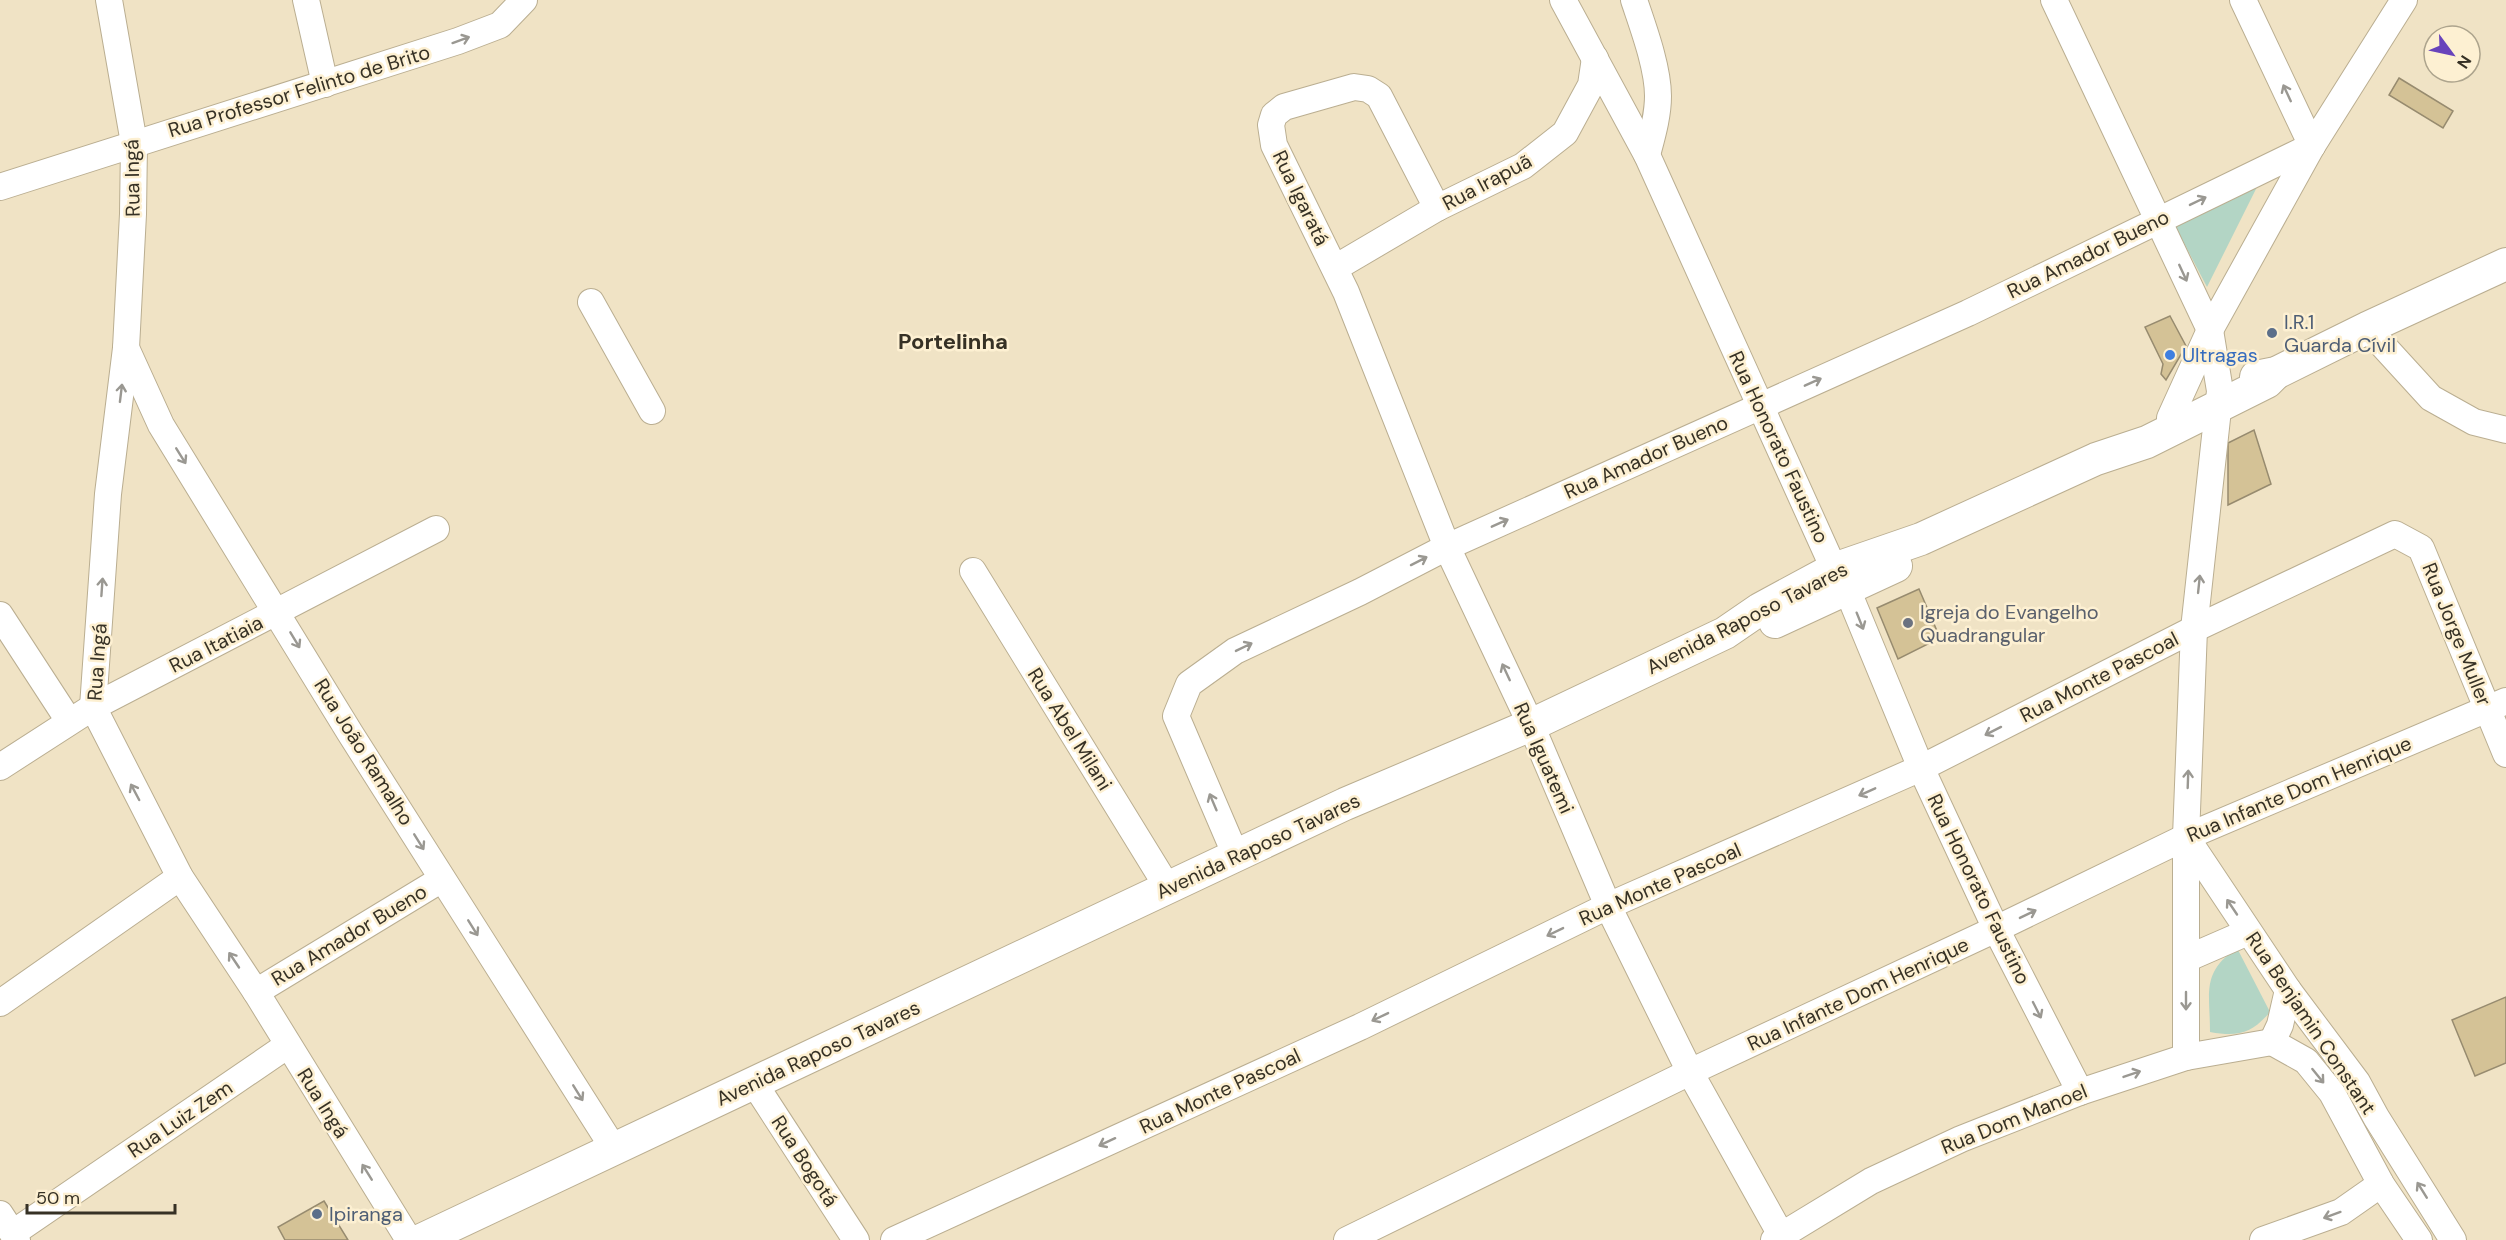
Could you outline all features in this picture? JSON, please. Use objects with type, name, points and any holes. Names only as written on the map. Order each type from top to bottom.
[{"type":"main road","points":[[2096,459],[2131,434],[2267,382],[2276,373],[2367,328],[2506,264]]},
{"type":"main road","points":[[2096,459],[2147,442],[2219,399]]},
{"type":"main road","name":"Avenida Raposo Tavares","points":[[421,1240],[1345,804],[1531,725],[1725,633],[1763,627],[1840,579],[1902,563],[1921,539],[2096,459]]},
{"type":"street","name":"Rua Ingá","points":[[109,0],[134,143],[134,214],[126,348],[108,494],[93,707],[180,877],[256,992],[409,1240]]},
{"type":"street","points":[[306,0],[325,84]]},
{"type":"street","name":"Rua Honorato Faustino","points":[[1563,0],[1647,155],[1840,579],[1921,768],[1996,930],[2080,1092]]},
{"type":"street","points":[[1634,0],[1649,44],[1658,93],[1655,124],[1647,155]]},
{"type":"street","points":[[2054,0],[2210,330],[2219,399],[2194,629],[2186,837],[2186,1057]]},
{"type":"street","points":[[2243,0],[2312,146]]},
{"type":"street","points":[[2170,418],[2210,330],[2312,146],[2405,0]]},
{"type":"street","name":"Rua Professor Felinto de Brito","points":[[0,187],[458,41],[500,25],[523,2]]},
{"type":"street","name":"Rua Irapuã","points":[[1335,268],[1437,208],[1523,166],[1565,133],[1591,85],[1595,58]]},
{"type":"street","name":"Rua Igaratá","points":[[1335,268],[1274,145],[1271,125],[1274,115],[1284,107],[1354,87],[1368,89],[1379,96],[1437,208]]},
{"type":"street","name":"Rua Amador Bueno","points":[[1236,856],[1176,716],[1189,684],[1235,651],[1360,592],[1447,547],[1968,313],[2312,146]]},
{"type":"street","name":"Rua Iguatemi","points":[[1335,268],[1447,547],[1531,725],[1608,906],[1690,1072],[1778,1238]]},
{"type":"street","points":[[591,302],[652,411]]},
{"type":"street","points":[[2367,328],[2431,398],[2474,422],[2506,430]]},
{"type":"street","name":"Rua João Ramalho","points":[[126,348],[161,425],[278,612],[350,733],[614,1149]]},
{"type":"street","name":"Rua Itatiaia","points":[[0,767],[93,707],[436,529]]},
{"type":"street","name":"Rua Monte Pascoal","points":[[894,1240],[1360,1027],[1608,906],[1921,768],[2194,629],[2395,534],[2421,548]]},
{"type":"street","name":"Rua Jorge Muller","points":[[2421,548],[2497,705],[2506,754]]},
{"type":"street","name":"Rua Abel Milani","points":[[973,570],[1168,888]]},
{"type":"street","points":[[0,615],[69,721]]},
{"type":"street","name":"Rua Infante Dom Henrique","points":[[1347,1240],[1690,1072],[1996,930],[2186,837],[2497,705]]},
{"type":"street","name":"Rua Benjamin Constant","points":[[2186,837],[2288,990],[2357,1082],[2376,1117],[2453,1240]]},
{"type":"street","points":[[0,1003],[180,877]]},
{"type":"street","name":"Rua Amador Bueno","points":[[256,992],[442,879]]},
{"type":"street","points":[[2186,959],[2248,932]]},
{"type":"street","points":[[2272,1042],[2280,1025],[2288,990]]},
{"type":"street","name":"Rua Benjamin Constant","points":[[2272,1042],[2306,1061],[2332,1093],[2380,1184],[2419,1240]]},
{"type":"street","name":"Rua Dom Manoel","points":[[1778,1238],[1871,1181],[1961,1139],[2080,1092],[2186,1057],[2272,1042]]},
{"type":"street","name":"Rua Luiz Zem","points":[[10,1229],[288,1045]]},
{"type":"street","name":"Rua Bogotá","points":[[754,1083],[856,1240]]},
{"type":"street","points":[[2263,1240],[2341,1212],[2380,1184]]},
{"type":"green space","points":[[2257,187],[2207,287],[2175,226]]},
{"type":"green space","points":[[2237,948],[2270,1012],[2257,1025],[2243,1032],[2229,1034],[2210,1032],[2210,984],[2218,966]]},
{"type":"building","points":[[2399,78],[2453,111],[2443,128],[2389,95]]},
{"type":"building","name":"Ultragas","points":[[2170,316],[2186,346],[2166,380],[2161,374],[2163,364],[2145,327]]},
{"type":"building","points":[[2254,430],[2271,484],[2228,505],[2228,443]]},
{"type":"building","name":"Igreja do Evangelho Quadrangular","points":[[1919,589],[1940,638],[1898,659],[1877,608]]},
{"type":"building","points":[[2506,997],[2506,1063],[2475,1076],[2452,1020]]},
{"type":"building","name":"Ipiranga","points":[[324,1201],[348,1240],[285,1240],[278,1227]]},
{"type":"place","name":"I.R.1 Guarda Cívil","points":[[2272,333]]},
{"type":"place","name":"Ultragas","points":[[2170,355]]},
{"type":"place","name":"Igreja do Evangelho Quadrangular","points":[[1908,623]]},
{"type":"place","name":"Ipiranga","points":[[317,1214]]},
{"type":"district","name":"Portelinha","points":[[953,341]]}]
